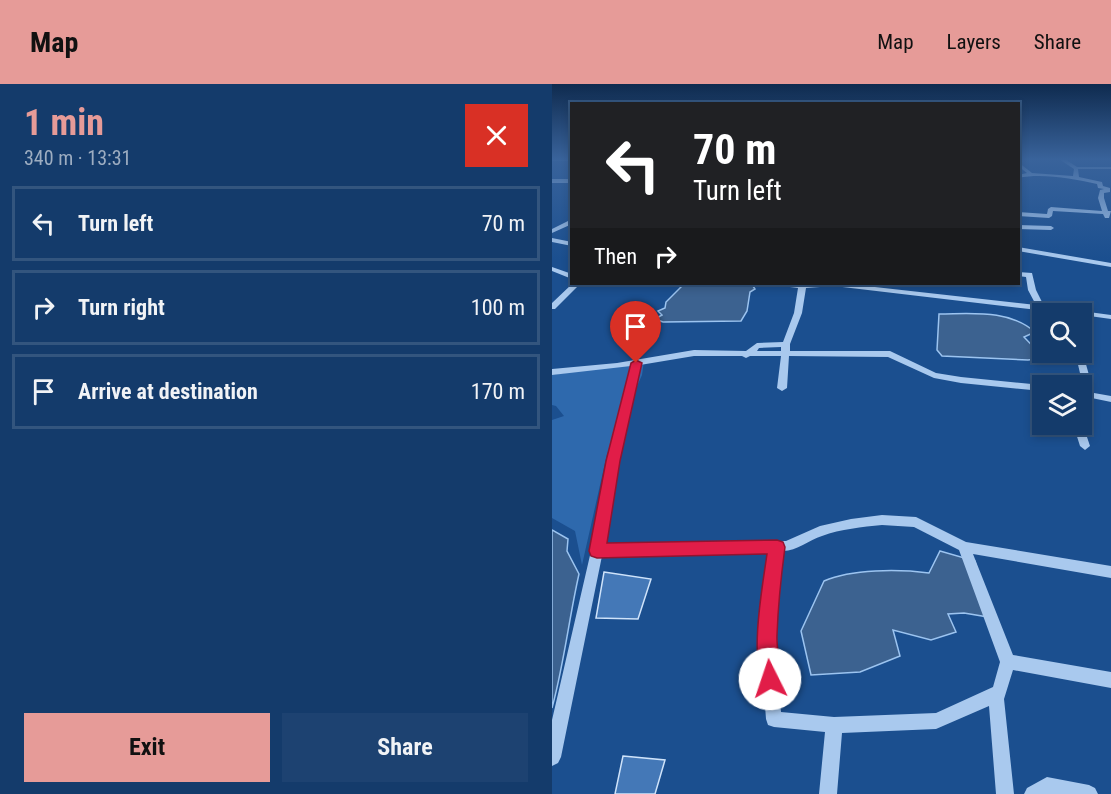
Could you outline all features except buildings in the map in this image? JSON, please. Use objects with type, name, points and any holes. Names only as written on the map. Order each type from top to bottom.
[{"type":"street","points":[[1098,198],[1101,192]]},
{"type":"street","points":[[1098,198],[1111,199]]},
{"type":"street","points":[[1098,198],[1108,214]]},
{"type":"street","points":[[1020,214],[1049,216],[1051,209],[1108,214]]},
{"type":"street","points":[[552,231],[570,222]]},
{"type":"street","points":[[1020,227],[1051,228]]},
{"type":"street","points":[[552,240],[570,244]]},
{"type":"street","points":[[1020,249],[1111,265]]},
{"type":"street","points":[[552,269],[570,276]]},
{"type":"street","points":[[1020,274],[1029,275],[1040,303]]},
{"type":"street","points":[[552,307],[575,285]]},
{"type":"street","points":[[789,285],[802,288],[826,285]]},
{"type":"street","points":[[844,285],[930,294],[1032,309]]},
{"type":"street","points":[[930,294],[933,285]]},
{"type":"street","points":[[782,388],[786,349],[798,313],[802,288]]},
{"type":"street","points":[[1092,314],[1111,317]]},
{"type":"street","points":[[552,372],[636,363],[694,353],[746,355],[786,349],[890,354],[933,375],[1032,387]]},
{"type":"street","points":[[552,757],[597,551],[613,461],[636,363]]},
{"type":"street","points":[[1092,395],[1111,399]]},
{"type":"street","points":[[1082,435],[1085,446]]},
{"type":"street","points":[[597,551],[787,546],[820,531],[882,520],[916,522],[964,547],[1111,572]]},
{"type":"street","points":[[777,547],[770,592],[767,639],[774,719],[834,725],[936,721],[996,694]]},
{"type":"street","points":[[964,547],[1008,662],[996,694],[1005,794]]},
{"type":"street","points":[[1008,662],[1111,680]]},
{"type":"street","points":[[828,794],[834,725]]},
{"type":"street","points":[[1033,794],[1047,786],[1089,794]]},
{"type":"shaded area","points":[[683,285],[753,286],[755,289],[750,292],[747,311],[741,321],[663,322],[655,319],[662,315],[658,311],[665,308],[666,302]]},
{"type":"shaded area","points":[[939,314],[1002,316],[1014,319],[1032,330],[1032,333],[1024,337],[1032,345],[1032,360],[942,356],[937,350]]},
{"type":"shaded area","points":[[644,361],[642,375],[607,454],[582,565],[575,531],[552,518],[552,420],[564,416],[556,406],[552,405],[552,375]]},
{"type":"shaded area","points":[[552,530],[568,539],[567,551],[579,574],[552,708]]},
{"type":"shaded area","points":[[940,551],[975,561],[988,617],[964,613],[948,614],[956,632],[931,640],[893,630],[900,656],[860,672],[811,675],[801,631],[824,581],[848,574],[875,571],[929,573]]},
{"type":"route","points":[[636,363],[613,461],[597,551],[777,547],[770,592],[767,639],[770,679]]}]
